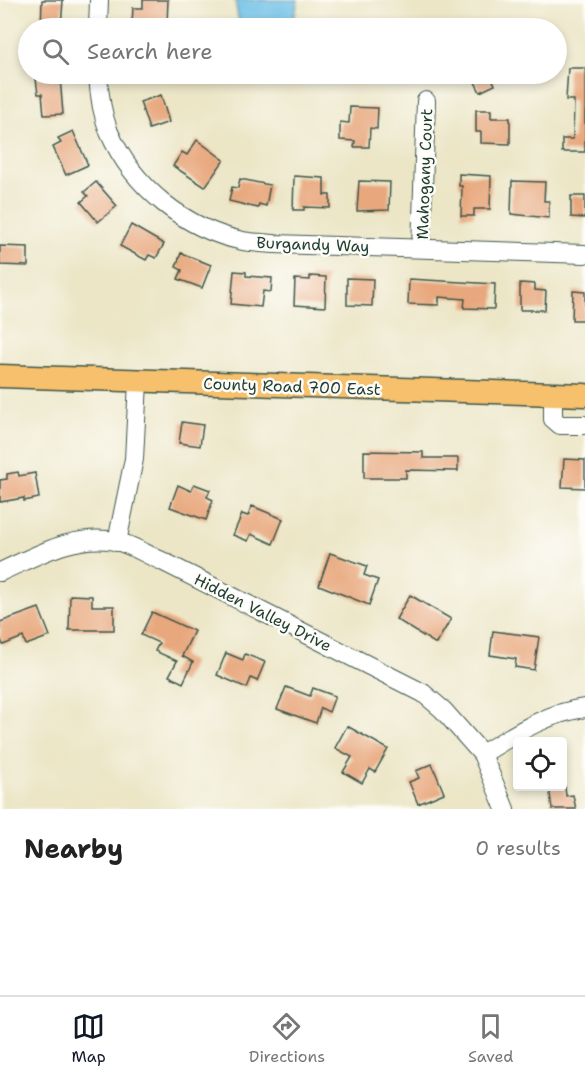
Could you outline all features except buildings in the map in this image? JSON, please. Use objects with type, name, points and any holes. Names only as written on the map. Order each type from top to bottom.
[{"type":"main road","name":"County Road 700 East","points":[[0,376],[585,395]]},
{"type":"street","points":[[98,18],[99,0]]},
{"type":"street","name":"Burgandy Way","points":[[100,84],[105,118],[118,148],[146,186],[168,207],[210,230],[242,240],[275,244],[585,254]]},
{"type":"street","name":"Mahogany Court","points":[[421,248],[426,101]]},
{"type":"street","points":[[0,572],[68,543],[93,540],[117,542],[134,459],[138,382]]},
{"type":"street","points":[[553,394],[553,419],[560,425],[585,425]]},
{"type":"street","name":"Hidden Valley Drive","points":[[117,542],[263,612],[423,693],[443,710],[482,753],[505,809]]},
{"type":"street","points":[[482,753],[533,723],[554,715],[585,708]]},
{"type":"water","points":[[235,0],[298,0],[294,18],[238,18]]}]
